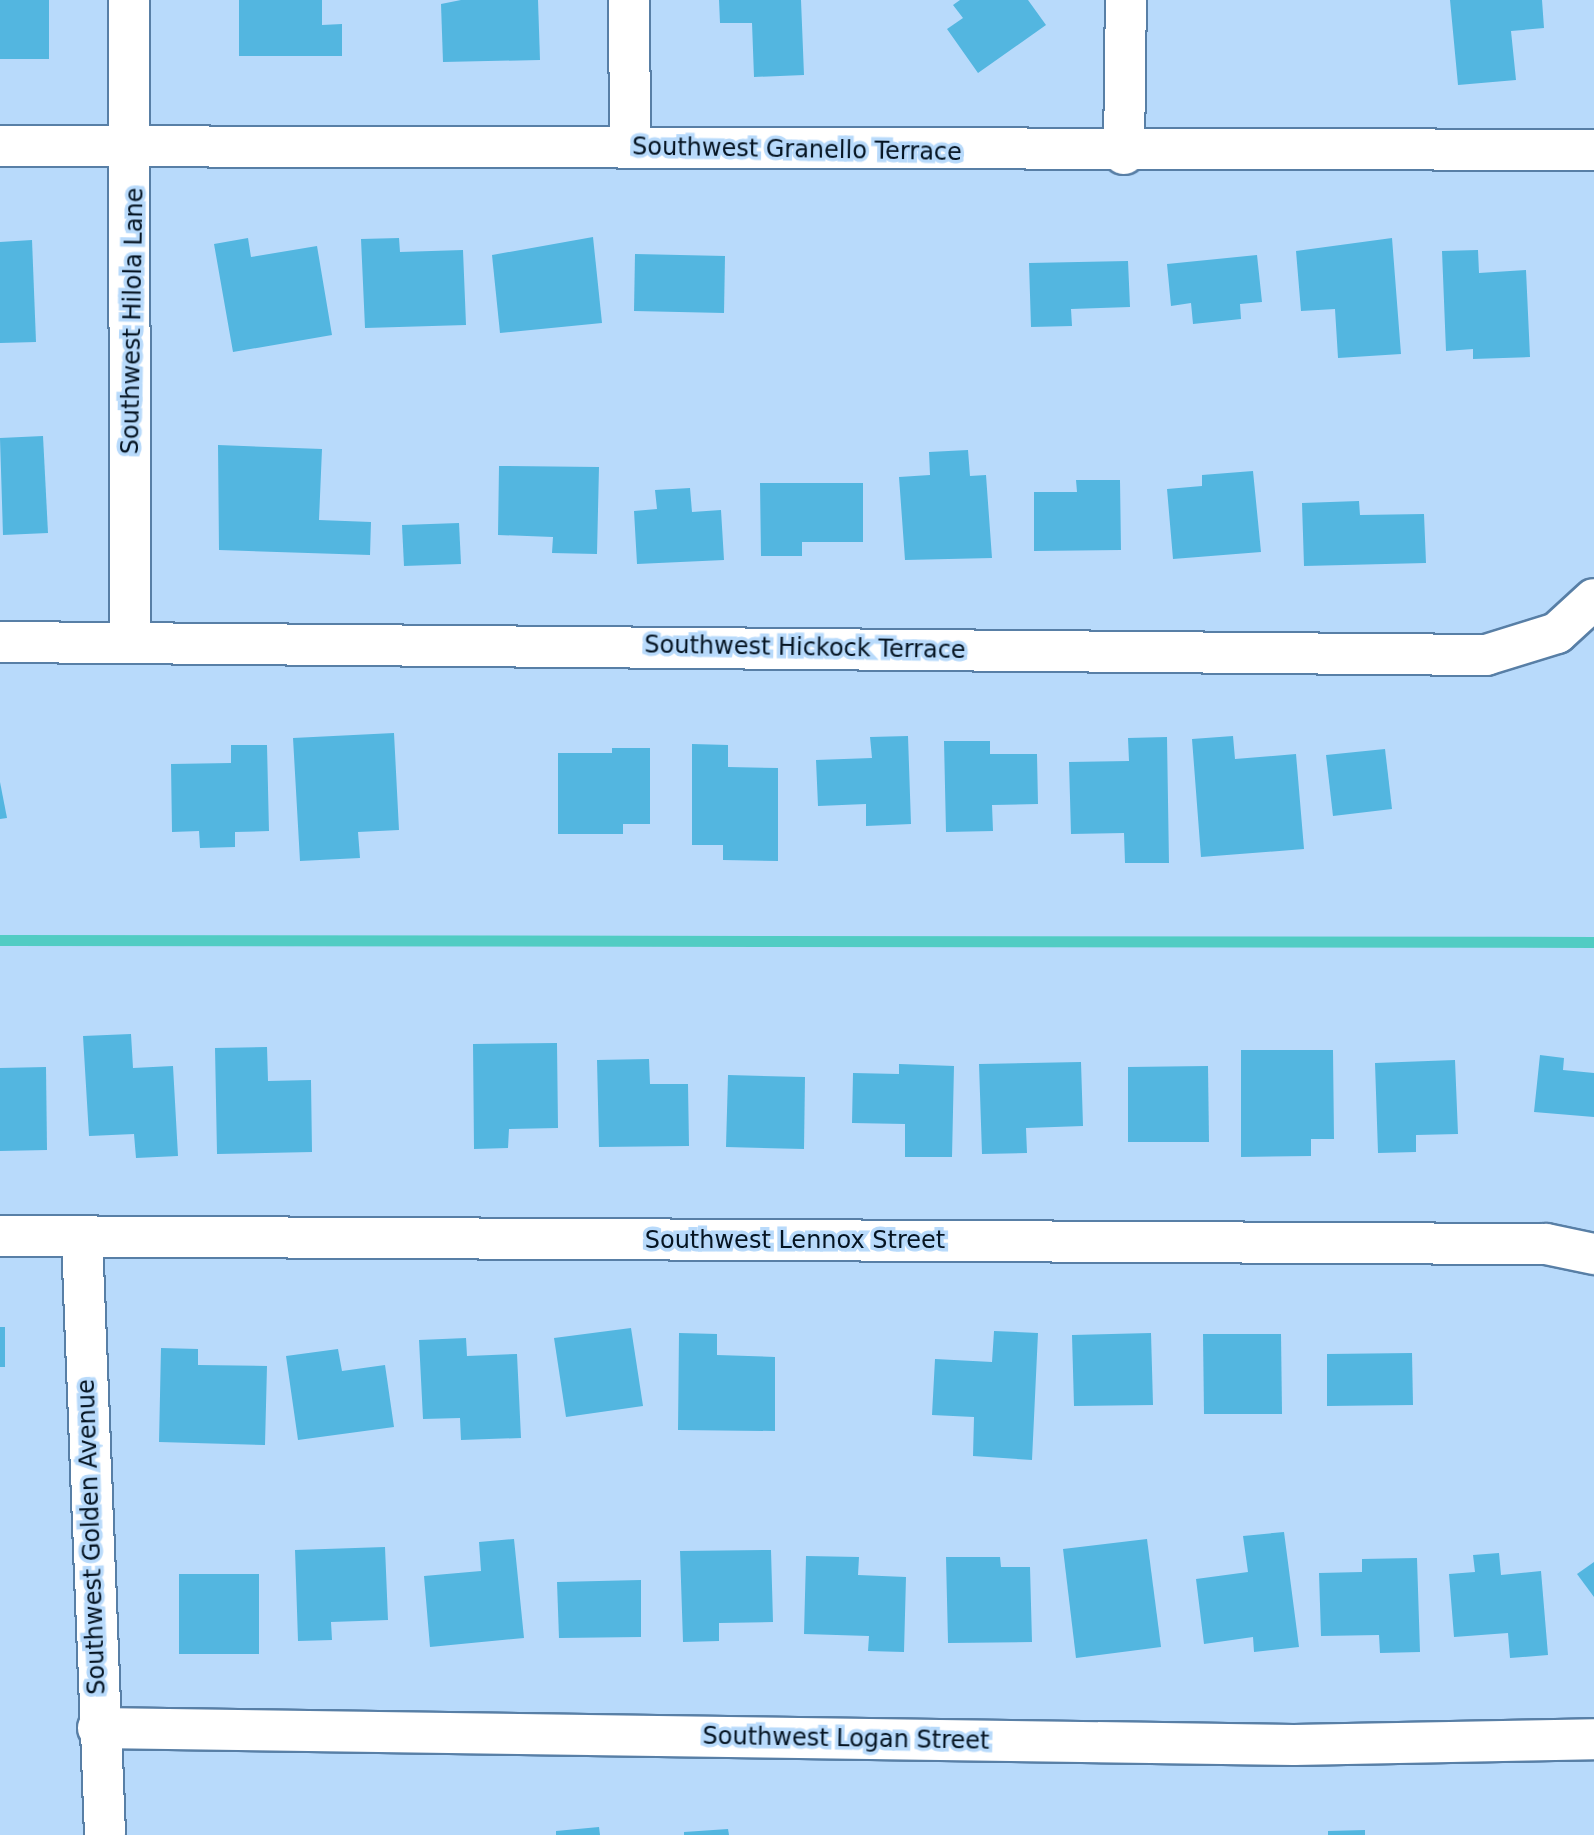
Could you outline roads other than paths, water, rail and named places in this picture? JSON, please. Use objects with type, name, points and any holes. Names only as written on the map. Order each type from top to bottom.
[{"type":"street","name":"Southwest Hilola Lane","points":[[129,0],[135,146],[130,641]]},
{"type":"street","points":[[629,0],[630,148]]},
{"type":"street","points":[[1124,154],[1126,0]]},
{"type":"street","name":"Southwest Granello Terrace","points":[[0,146],[630,148],[1124,154],[1594,150]]},
{"type":"street","name":"Southwest Hickock Terrace","points":[[0,642],[1486,655],[1557,633],[1594,599]]},
{"type":"street","name":"Southwest Lennox Street","points":[[0,1236],[1546,1244],[1592,1254]]},
{"type":"street","name":"Southwest Golden Avenue","points":[[82,1238],[98,1728],[105,1835]]},
{"type":"street","name":"Southwest Logan Street","points":[[98,1728],[1294,1745],[1594,1739]]},
{"type":"waterway","points":[[0,940],[1594,942]]}]
